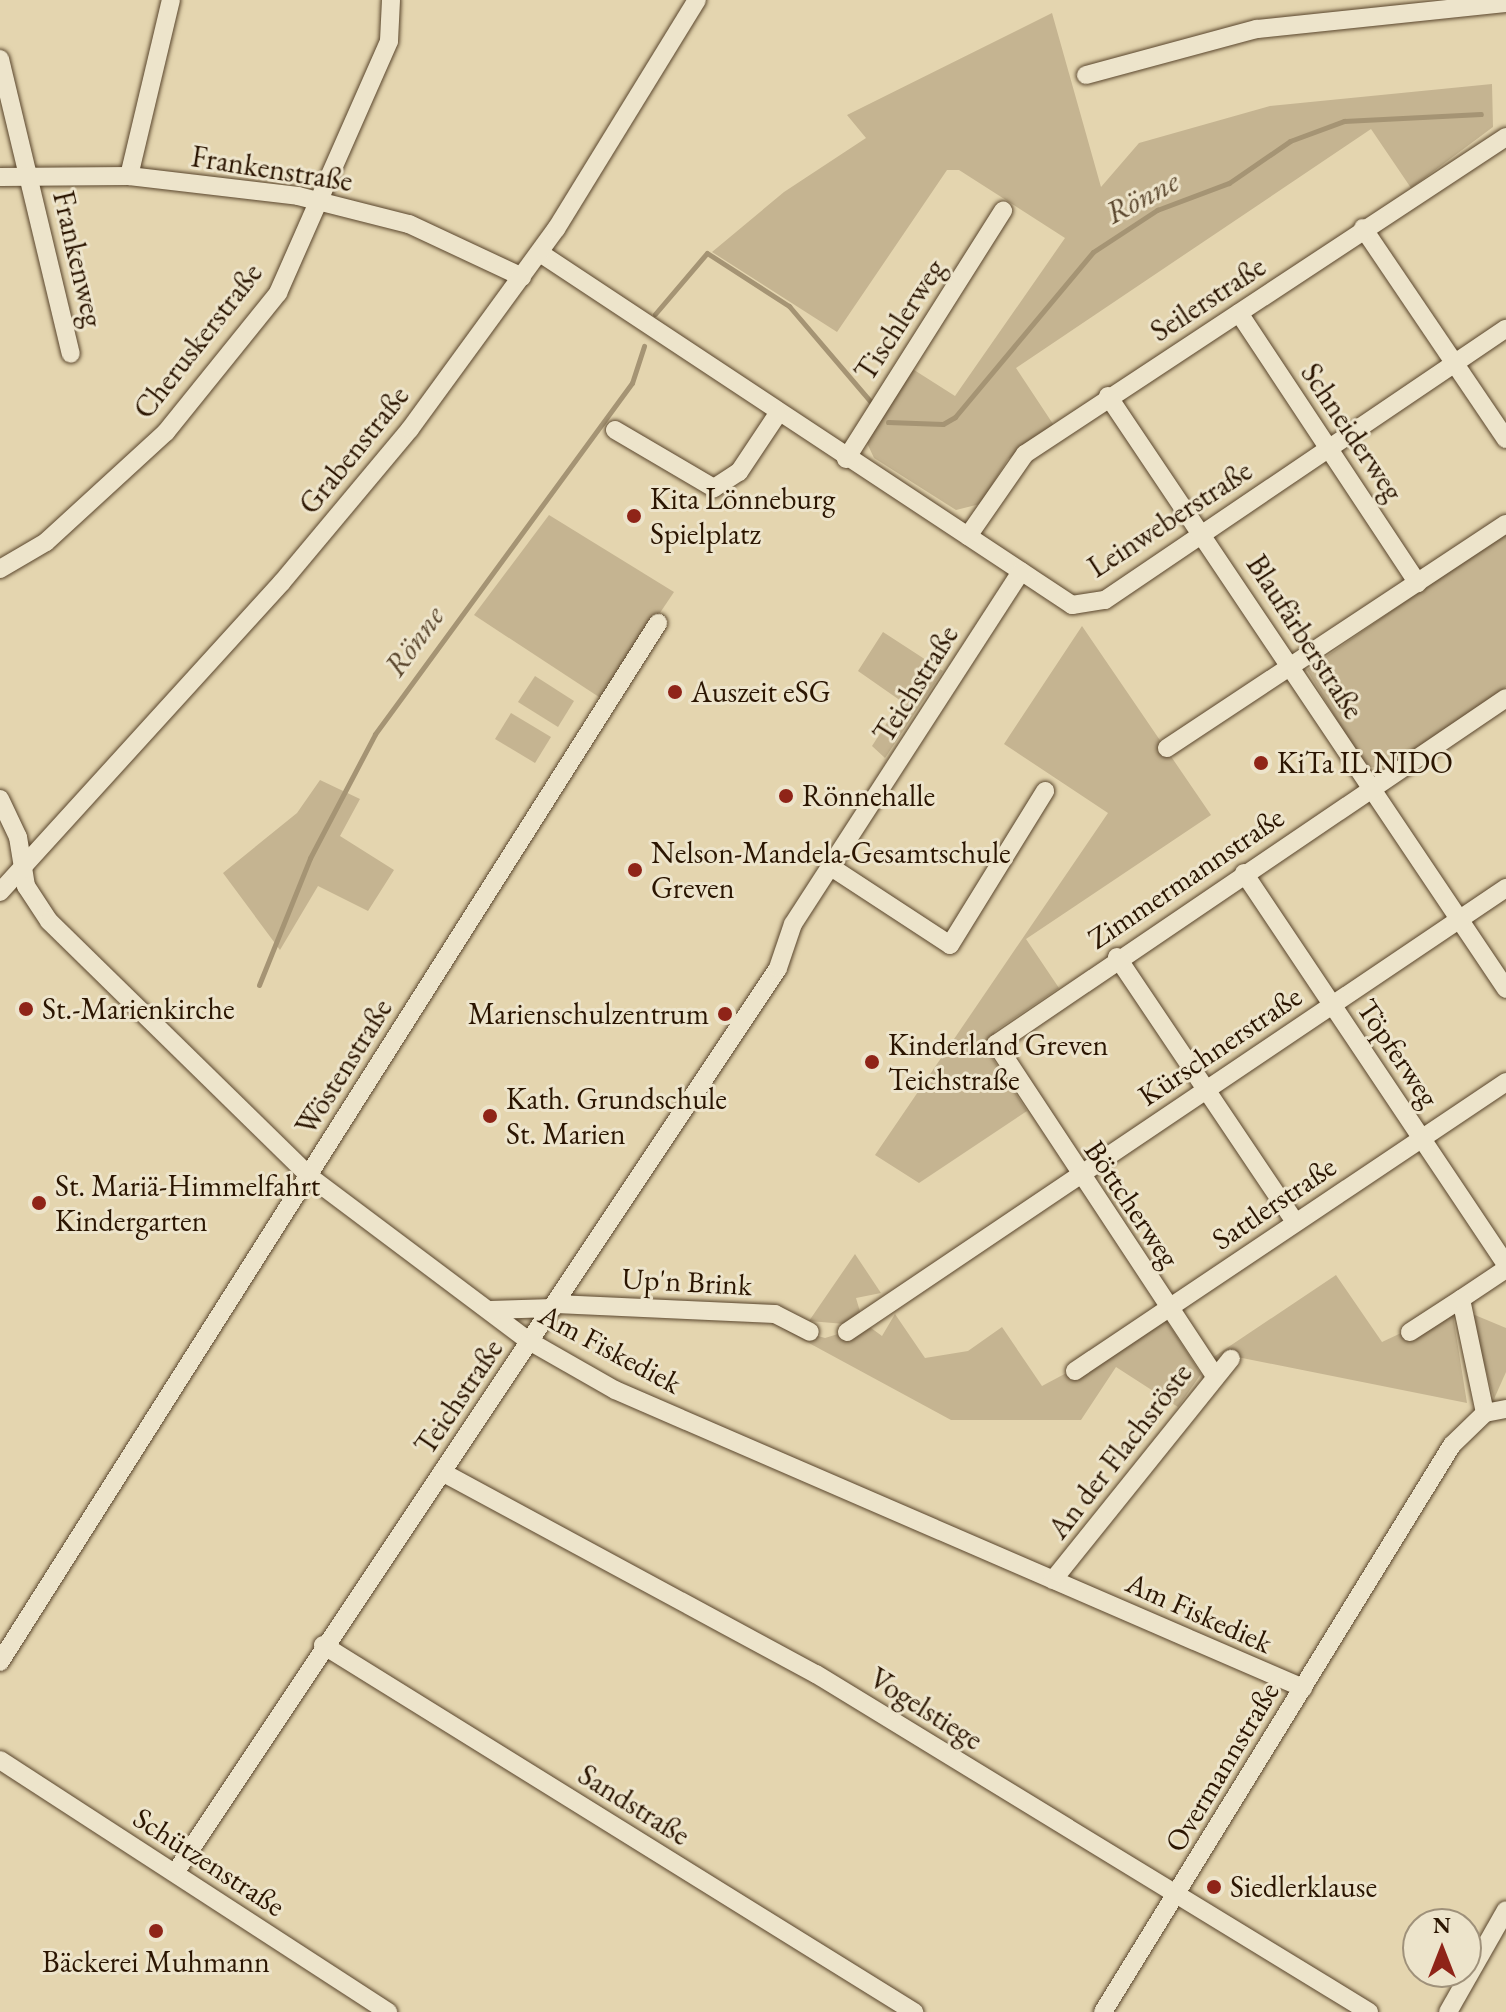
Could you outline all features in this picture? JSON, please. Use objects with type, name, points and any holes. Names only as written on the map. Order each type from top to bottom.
[{"type":"street","points":[[129,176],[171,0]]},
{"type":"street","name":"Cheruskerstraße","points":[[0,569],[46,542],[166,432],[278,293],[323,202],[389,41],[391,0]]},
{"type":"street","name":"Grabenstraße","points":[[0,892],[291,572],[522,277],[697,0]]},
{"type":"street","points":[[1086,75],[1257,29],[1506,3]]},
{"type":"street","name":"Frankenweg","points":[[0,59],[71,354]]},
{"type":"street","name":"Seilerstraße","points":[[968,536],[1005,473],[1108,396],[1506,137]]},
{"type":"street","name":"Frankenstraße","points":[[0,177],[129,176],[323,202],[409,224],[522,277]]},
{"type":"street","name":"Tischlerweg","points":[[846,459],[1003,211]]},
{"type":"street","points":[[1363,228],[1506,439]]},
{"type":"street","name":"Leinweberstraße","points":[[540,253],[777,415],[1072,605],[1105,600],[1506,329]]},
{"type":"street","name":"Schneiderweg","points":[[1239,313],[1418,583]]},
{"type":"street","name":"Blaufärberstraße","points":[[1108,396],[1203,532],[1506,989]]},
{"type":"street","points":[[615,430],[714,488],[733,479],[777,415]]},
{"type":"street","points":[[1167,748],[1291,669],[1506,524]]},
{"type":"street","name":"Teichstraße","points":[[175,1873],[323,1645],[555,1306],[778,968],[793,924],[1021,571]]},
{"type":"street","name":"Wöstenstraße","points":[[0,1662],[658,623]]},
{"type":"street","name":"Zimmermannstraße","points":[[1003,1063],[996,1044],[1005,1032],[1371,788],[1504,705]]},
{"type":"street","points":[[831,867],[950,945],[1045,791]]},
{"type":"street","name":"Am Fiskediek","points":[[0,799],[22,869],[49,921],[309,1176],[529,1341],[615,1390],[1303,1688]]},
{"type":"street","name":"Töpferweg","points":[[1244,873],[1506,1267]]},
{"type":"street","name":"Kürschnerstraße","points":[[847,1332],[1506,888]]},
{"type":"street","points":[[1117,957],[1295,1222]]},
{"type":"street","name":"Böttcherweg","points":[[1003,1063],[1215,1376]]},
{"type":"street","name":"Sattlerstraße","points":[[1075,1371],[1506,1082]]},
{"type":"street","points":[[1410,1332],[1506,1267]]},
{"type":"street","points":[[1461,1299],[1485,1413],[1506,1409]]},
{"type":"street","name":"Up'n Brink","points":[[488,1309],[555,1306],[775,1314],[810,1332]]},
{"type":"street","name":"An der Flachsröste","points":[[1053,1580],[1231,1359]]},
{"type":"street","name":"Overmannstraße","points":[[1103,2012],[1452,1445],[1485,1413]]},
{"type":"street","name":"Vogelstiege","points":[[442,1472],[816,1674],[1369,2012]]},
{"type":"street","name":"Sandstraße","points":[[323,1645],[914,2012]]},
{"type":"street","name":"Schützenstraße","points":[[0,1760],[388,2012]]},
{"type":"street","points":[[1448,2012],[1506,1910]]},
{"type":"shaded area","points":[[1052,13],[1101,187],[1139,143],[1270,106],[1492,84],[1493,127],[1411,188],[1371,129],[1016,368],[1055,427],[1008,459],[980,504],[956,510],[874,458],[867,443],[911,368],[955,396],[1065,238],[959,170],[947,170],[837,332],[712,252],[784,192],[866,138],[847,115]]},
{"type":"shaded area","points":[[549,515],[674,592],[602,699],[474,615]]},
{"type":"shaded area","points":[[1506,531],[1506,687],[1387,768],[1365,767],[1307,670]]},
{"type":"shaded area","points":[[1082,626],[1211,815],[1026,939],[1059,988],[995,1031],[987,1050],[1027,1111],[919,1183],[875,1155],[1108,813],[1004,744]]},
{"type":"shaded area","points":[[883,632],[943,671],[885,758],[872,746],[901,701],[858,671]]},
{"type":"shaded area","points":[[535,676],[574,701],[558,727],[518,702]]},
{"type":"shaded area","points":[[511,713],[551,737],[535,763],[495,739]]},
{"type":"shaded area","points":[[320,780],[360,799],[340,836],[394,870],[368,911],[318,886],[280,950],[223,873],[297,813]]},
{"type":"shaded area","points":[[855,1254],[881,1293],[856,1298],[861,1315],[845,1324],[809,1321]]},
{"type":"shaded area","points":[[1336,1275],[1382,1342],[1452,1309],[1467,1403],[1222,1354],[1212,1365],[1209,1360]]},
{"type":"shaded area","points":[[1470,1313],[1506,1328],[1506,1372],[1494,1399]]},
{"type":"shaded area","points":[[895,1314],[925,1358],[968,1351],[1002,1327],[1042,1386],[1166,1320],[1201,1374],[1178,1407],[1116,1367],[1081,1420],[951,1420],[772,1323],[825,1338],[867,1325],[882,1336]]},
{"type":"waterway","name":"Rönne","points":[[888,422],[943,424],[955,417],[1093,252],[1157,210],[1229,183],[1290,141],[1344,121],[1481,114]]},
{"type":"waterway","name":"Rönne","points":[[655,314],[707,253],[789,306],[870,401]]},
{"type":"waterway","name":"Rönne","points":[[259,985],[310,858],[375,734],[632,383],[644,346]]},
{"type":"place","name":"Kita Lönneburg Spielplatz","points":[[634,516]]},
{"type":"place","name":"Auszeit eSG","points":[[675,692]]},
{"type":"place","name":"KiTa IL NIDO","points":[[1261,763]]},
{"type":"place","name":"Rönnehalle","points":[[786,796]]},
{"type":"place","name":"Nelson-Mandela-Gesamtschule Greven","points":[[635,870]]},
{"type":"place","name":"St.-Marienkirche","points":[[26,1009]]},
{"type":"place","name":"Marienschulzentrum","points":[[725,1014]]},
{"type":"place","name":"Kinderland Greven Teichstraße","points":[[872,1062]]},
{"type":"place","name":"Kath. Grundschule St. Marien","points":[[490,1116]]},
{"type":"place","name":"St. Mariä-Himmelfahrt Kindergarten","points":[[39,1203]]},
{"type":"place","name":"Siedlerklause","points":[[1214,1887]]},
{"type":"place","name":"Bäckerei Muhmann","points":[[156,1931]]}]
